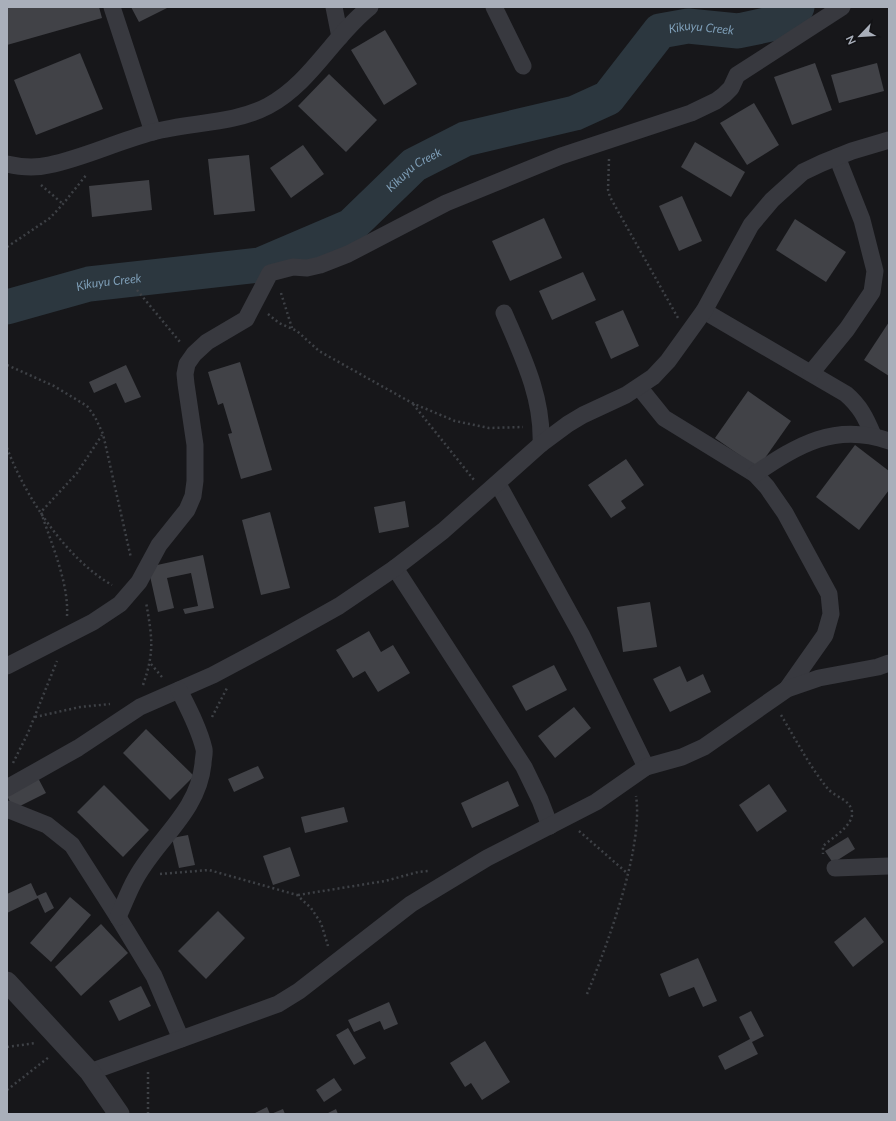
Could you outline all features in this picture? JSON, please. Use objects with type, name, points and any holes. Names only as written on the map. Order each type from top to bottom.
[{"type":"street","points":[[112,7],[153,132]]},
{"type":"street","points":[[334,7],[340,37]]},
{"type":"street","points":[[7,164],[15,166],[48,165],[153,132],[226,118],[268,105],[302,79],[355,19],[370,7]]},
{"type":"street","points":[[494,7],[523,66]]},
{"type":"street","points":[[7,666],[94,622],[120,604],[135,588],[159,545],[186,510],[193,496],[195,481],[195,445],[185,374],[187,364],[194,354],[207,342],[246,319],[267,277],[277,271],[293,267],[307,268],[348,254],[446,203],[604,141],[691,113],[716,101],[731,88],[737,75],[842,7]]},
{"type":"street","points":[[7,788],[78,748],[135,706],[179,690],[241,660],[339,606],[395,568],[492,489],[542,444],[582,415],[639,387],[668,361],[704,311],[750,225],[772,200],[802,172],[837,157],[889,140]]},
{"type":"street","points":[[811,373],[847,329],[872,292],[875,271],[862,220],[837,157]]},
{"type":"street","points":[[704,311],[846,394],[856,403],[864,414],[873,435]]},
{"type":"street","points":[[504,313],[526,366],[539,403],[542,427],[542,444]]},
{"type":"street","points":[[639,387],[664,418],[755,474],[767,487],[785,514],[829,594],[831,614],[825,635],[787,688]]},
{"type":"street","points":[[755,474],[787,452],[812,441],[840,433],[873,435],[889,441]]},
{"type":"street","points":[[492,489],[581,634],[646,767]]},
{"type":"street","points":[[395,568],[524,767],[540,800],[556,823]]},
{"type":"street","points":[[90,1072],[278,1004],[299,991],[407,907],[487,858],[596,802],[646,767],[682,757],[704,747],[787,688],[819,678],[878,667],[889,663]]},
{"type":"street","points":[[118,917],[136,878],[155,849],[180,820],[197,792],[202,770],[204,750],[179,690]]},
{"type":"street","points":[[7,809],[47,824],[72,845],[154,976],[181,1039]]},
{"type":"street","points":[[835,868],[889,866]]},
{"type":"street","points":[[7,982],[90,1072],[118,1114]]},
{"type":"path","points":[[604,141],[609,160],[607,185],[610,197],[667,301],[688,334]]},
{"type":"path","points":[[7,247],[50,218],[64,204],[88,172],[102,147]]},
{"type":"path","points":[[277,271],[279,286],[292,328]]},
{"type":"path","points":[[137,290],[162,323],[194,354]]},
{"type":"path","points":[[254,303],[279,323],[297,331],[319,351],[412,402],[455,421],[489,428],[542,427]]},
{"type":"path","points":[[7,365],[54,386],[87,406],[95,417],[103,434],[135,588],[146,602],[152,645],[151,663],[135,706],[115,704],[80,707],[34,717]]},
{"type":"path","points":[[412,402],[492,489]]},
{"type":"path","points":[[40,512],[77,473],[103,434]]},
{"type":"path","points":[[7,448],[28,494],[40,512],[85,566],[100,578],[135,588]]},
{"type":"path","points":[[10,767],[28,733],[66,636],[68,606],[55,553],[40,512]]},
{"type":"path","points":[[200,739],[241,660]]},
{"type":"path","points":[[771,699],[819,778],[830,791],[851,807],[853,813],[850,821],[824,846],[823,856],[828,864],[835,868]]},
{"type":"path","points":[[587,994],[604,952],[627,873],[637,820],[637,805],[633,777]]},
{"type":"path","points":[[556,823],[584,834],[627,873]]},
{"type":"path","points":[[136,878],[175,871],[209,870],[297,895],[385,881],[418,872],[463,873]]},
{"type":"path","points":[[297,895],[311,908],[321,923],[334,963]]},
{"type":"path","points":[[7,1090],[65,1044]]},
{"type":"path","points":[[148,1051],[148,1114]]},
{"type":"building","points":[[7,7],[99,7],[102,18],[7,45]]},
{"type":"building","points":[[131,7],[169,7],[139,22]]},
{"type":"building","points":[[385,30],[417,84],[384,105],[351,50]]},
{"type":"building","points":[[80,53],[103,109],[36,135],[14,80]]},
{"type":"building","points":[[815,63],[832,110],[792,125],[774,77]]},
{"type":"building","points":[[877,63],[884,91],[839,103],[831,75]]},
{"type":"building","points":[[329,74],[377,120],[346,152],[298,106]]},
{"type":"building","points":[[754,103],[779,145],[747,165],[720,123]]},
{"type":"building","points":[[695,142],[745,172],[731,197],[681,167]]},
{"type":"building","points":[[303,145],[324,174],[291,198],[270,168]]},
{"type":"building","points":[[249,155],[255,211],[214,215],[208,159]]},
{"type":"building","points":[[149,180],[152,210],[92,217],[89,186]]},
{"type":"building","points":[[682,196],[702,241],[679,251],[659,206]]},
{"type":"building","points":[[544,218],[562,258],[510,281],[492,241]]},
{"type":"building","points":[[795,219],[846,252],[826,282],[776,250]]},
{"type":"building","points":[[583,272],[596,300],[552,320],[539,291]]},
{"type":"building","points":[[623,310],[639,346],[611,359],[595,322]]},
{"type":"building","points":[[889,322],[889,376],[864,360]]},
{"type":"building","points":[[240,362],[272,470],[241,479],[228,434],[232,433],[223,403],[218,405],[208,372]]},
{"type":"building","points":[[126,365],[141,397],[125,403],[116,383],[94,393],[89,382]]},
{"type":"building","points":[[748,391],[791,421],[758,468],[715,438]]},
{"type":"building","points":[[855,445],[889,471],[889,490],[859,530],[816,497]]},
{"type":"building","points":[[626,459],[644,485],[621,501],[626,508],[611,518],[588,485]]},
{"type":"building","points":[[405,501],[409,527],[379,533],[374,507]]},
{"type":"building","points":[[270,512],[290,588],[261,595],[242,520]]},
{"type":"building","points":[[203,555],[214,608],[185,614],[183,609],[198,606],[191,573],[167,578],[174,608],[158,612],[148,567]]},
{"type":"building","points":[[650,602],[657,647],[623,652],[617,607]]},
{"type":"building","points":[[369,631],[381,652],[393,645],[410,673],[378,692],[365,671],[353,678],[336,650]]},
{"type":"building","points":[[554,665],[567,690],[526,711],[512,686]]},
{"type":"building","points":[[680,666],[687,682],[703,674],[711,692],[670,712],[653,679]]},
{"type":"building","points":[[574,707],[591,728],[555,758],[538,736]]},
{"type":"building","points":[[146,729],[194,776],[170,800],[123,753]]},
{"type":"building","points":[[258,766],[264,778],[234,792],[228,779]]},
{"type":"building","points":[[38,778],[46,793],[14,809],[7,796]]},
{"type":"building","points":[[508,781],[519,806],[472,828],[461,803]]},
{"type":"building","points":[[769,784],[787,811],[757,832],[739,805]]},
{"type":"building","points":[[104,785],[149,830],[123,857],[77,812]]},
{"type":"building","points":[[344,807],[348,822],[305,833],[301,817]]},
{"type":"building","points":[[188,835],[195,865],[179,868],[172,838]]},
{"type":"building","points":[[848,837],[855,849],[833,863],[825,851]]},
{"type":"building","points":[[290,847],[300,876],[273,885],[263,856]]},
{"type":"building","points":[[31,883],[37,896],[46,892],[54,908],[45,913],[38,898],[7,913],[7,894]]},
{"type":"building","points":[[70,897],[91,915],[51,962],[30,943]]},
{"type":"building","points":[[218,911],[245,938],[206,979],[178,951]]},
{"type":"building","points":[[865,917],[884,942],[853,967],[834,942]]},
{"type":"building","points":[[101,924],[128,953],[81,996],[55,967]]},
{"type":"building","points":[[698,958],[717,1001],[703,1007],[694,987],[669,997],[660,974]]},
{"type":"building","points":[[141,986],[151,1006],[119,1021],[109,1001]]},
{"type":"building","points":[[389,1002],[398,1024],[384,1030],[380,1021],[354,1032],[348,1020]]},
{"type":"building","points":[[751,1011],[764,1036],[752,1042],[758,1054],[725,1070],[718,1056],[750,1039],[739,1017]]},
{"type":"building","points":[[348,1028],[366,1058],[354,1065],[336,1035]]},
{"type":"building","points":[[485,1041],[510,1082],[482,1100],[471,1083],[465,1087],[450,1063]]},
{"type":"building","points":[[334,1078],[342,1090],[324,1102],[316,1090]]},
{"type":"building","points":[[267,1107],[270,1114],[253,1114]]},
{"type":"building","points":[[283,1109],[285,1114],[271,1114]]},
{"type":"building","points":[[336,1109],[338,1114],[326,1114]]},
{"type":"waterway","name":"Kikuyu Creek","points":[[7,307],[89,284],[260,265],[351,226],[414,165],[465,139],[575,113],[608,98],[660,31],[688,26],[738,31],[790,20],[797,7]]}]
